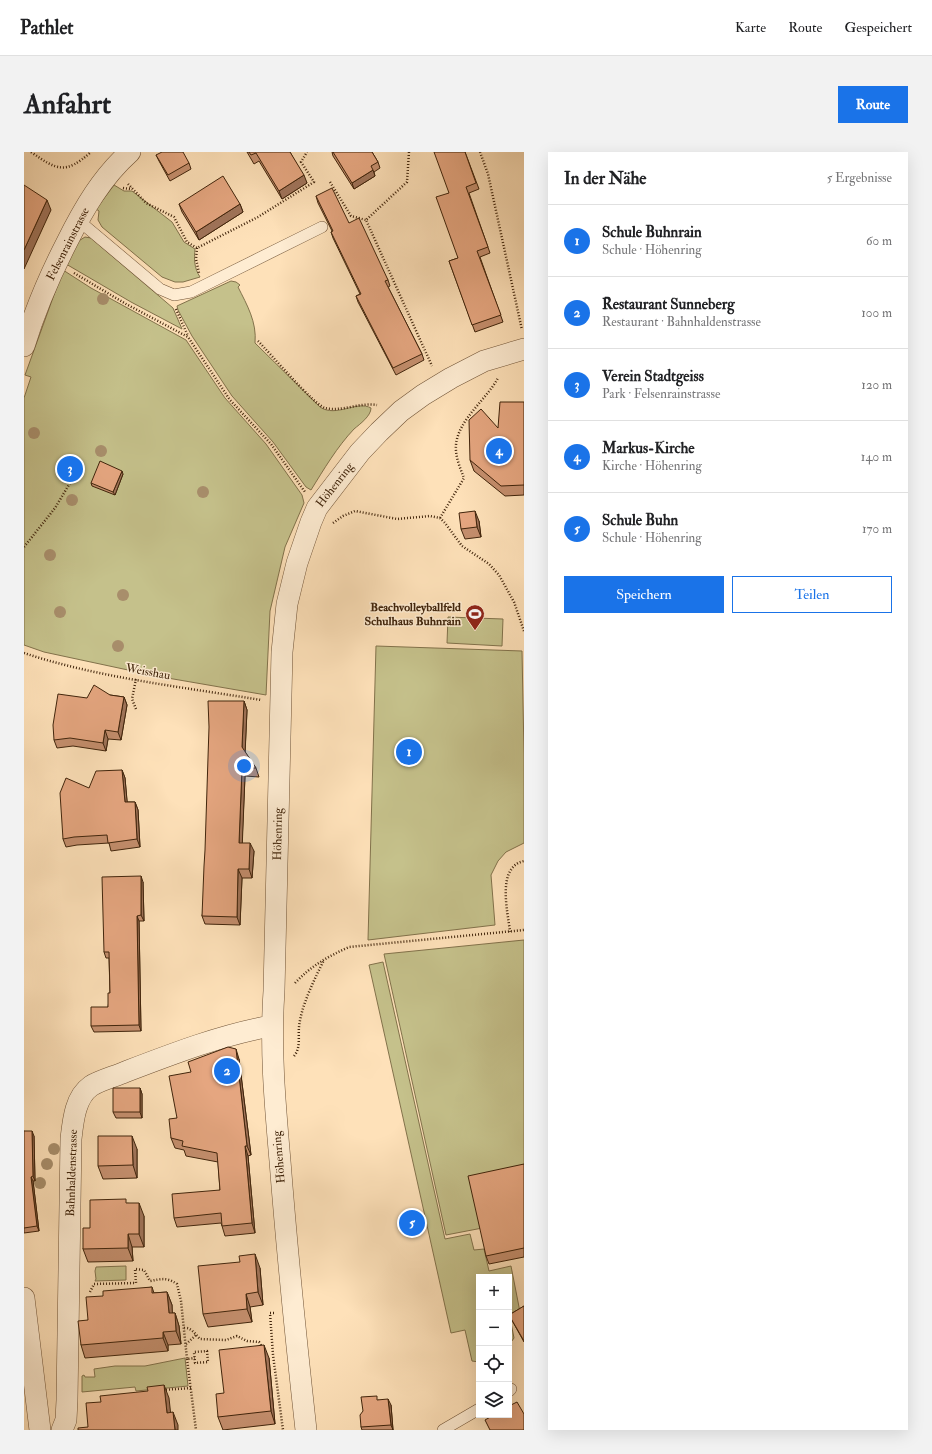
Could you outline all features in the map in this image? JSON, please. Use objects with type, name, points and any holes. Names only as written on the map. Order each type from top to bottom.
[{"type":"street","name":"Felsenrainstrasse","points":[[24,346],[56,263],[78,220],[105,178],[130,152]]},
{"type":"street","name":"Höhenring","points":[[306,1430],[285,1225],[272,1070],[271,1026],[274,991],[282,652],[287,604],[296,563],[317,508],[360,452],[401,411],[423,395],[457,374],[523,340]]},
{"type":"street","name":"Bahnhaldenstrasse","points":[[62,1430],[66,1420],[67,1406],[71,1146],[74,1115],[81,1096],[91,1085],[156,1060],[250,1030],[271,1026]]},
{"type":"street","points":[[24,1298],[40,1430]]},
{"type":"lane","points":[[78,220],[160,289],[174,295],[191,292],[322,227]]},
{"type":"lane","points":[[443,1430],[476,1410]]},
{"type":"path","points":[[31,152],[56,167],[65,168],[75,164],[91,152]]},
{"type":"path","points":[[197,248],[258,217],[314,182],[300,162],[308,152]]},
{"type":"path","points":[[360,223],[366,220],[407,182],[409,152]]},
{"type":"path","points":[[480,152],[488,174],[523,340]]},
{"type":"path","points":[[330,182],[352,216],[366,220],[433,368]]},
{"type":"path","points":[[126,183],[146,203],[174,217],[187,242],[197,248]]},
{"type":"path","points":[[196,263],[197,248]]},
{"type":"path","points":[[72,272],[114,297],[188,336]]},
{"type":"path","points":[[175,308],[188,336],[230,400],[271,444],[304,491],[308,494]]},
{"type":"path","points":[[258,341],[307,392],[324,407],[334,409],[368,404],[376,405],[382,408]]},
{"type":"path","points":[[440,518],[464,478],[457,461],[456,445],[463,423],[481,402],[502,373]]},
{"type":"path","points":[[24,547],[55,508],[73,478]]},
{"type":"path","points":[[331,524],[343,516],[355,511],[397,519],[430,516],[440,518],[462,546],[489,564],[498,575],[514,602],[524,630]]},
{"type":"path","name":"Weisshau","points":[[24,653],[65,665],[136,679],[263,700]]},
{"type":"path","points":[[136,679],[132,699],[136,709]]},
{"type":"path","points":[[510,932],[505,885],[508,875],[514,867],[524,862]]},
{"type":"path","points":[[302,976],[325,958],[349,947],[524,930]]},
{"type":"path","points":[[290,1060],[298,1051],[300,1024],[310,990],[325,958]]},
{"type":"path","points":[[90,1292],[94,1284],[136,1284],[135,1269],[144,1270],[150,1281],[163,1278],[172,1280],[177,1284],[181,1301],[196,1430]]},
{"type":"path","points":[[273,1313],[270,1313],[282,1430]]},
{"type":"path","points":[[184,1328],[191,1329],[200,1339],[205,1340],[226,1340],[237,1336],[247,1341],[259,1342],[265,1351]]},
{"type":"path","points":[[186,1344],[196,1335]]},
{"type":"path","points":[[207,1351],[208,1362],[195,1363],[194,1358],[194,1352],[207,1351]]},
{"type":"path","points":[[268,1356],[274,1355]]},
{"type":"path","points":[[187,1359],[194,1358]]},
{"type":"path","points":[[157,1391],[191,1388]]},
{"type":"shaded area","points":[[114,185],[124,191],[132,191],[172,222],[184,242],[195,249],[195,263],[200,277],[183,282],[175,282],[162,277],[102,227],[98,220],[99,211],[96,209]]},
{"type":"shaded area","points":[[85,237],[91,238],[173,308],[182,329],[131,302],[66,264],[77,242]]},
{"type":"shaded area","points":[[63,270],[91,288],[186,340],[225,398],[266,444],[302,495],[304,503],[285,547],[270,611],[266,695],[156,676],[44,652],[24,645],[24,398],[31,377],[25,375]]},
{"type":"shaded area","points":[[231,281],[240,285],[238,287],[253,321],[255,343],[320,407],[333,411],[359,406],[371,408],[371,411],[367,417],[354,429],[336,451],[311,490],[306,487],[273,442],[232,396],[192,336],[178,310],[177,306]]},
{"type":"shaded area","name":"Beachvolleyballfeld Schulhaus Buhnrain","points":[[448,617],[503,619],[502,646],[447,643]]},
{"type":"shaded area","points":[[376,646],[522,651],[524,843],[506,852],[498,861],[491,875],[495,925],[368,940]]},
{"type":"shaded area","points":[[524,940],[524,1220],[446,1235],[384,954]]},
{"type":"shaded area","points":[[383,962],[445,1239],[470,1234],[474,1250],[484,1249],[489,1271],[511,1266],[520,1312],[512,1317],[512,1274],[476,1274],[476,1362],[472,1361],[465,1330],[451,1333],[369,965]]},
{"type":"shaded area","points":[[126,1266],[126,1280],[95,1281],[96,1267]]},
{"type":"shaded area","points":[[512,1328],[514,1338],[512,1341]]},
{"type":"shaded area","points":[[185,1358],[188,1386],[136,1391],[135,1387],[82,1392],[82,1376],[95,1377],[94,1369],[115,1366],[145,1366]]},
{"type":"building","points":[[162,152],[183,152],[189,163],[168,175],[156,155]]},
{"type":"building","points":[[249,152],[290,152],[304,175],[279,191],[256,153],[251,155]]},
{"type":"building","points":[[333,152],[372,152],[378,162],[371,166],[373,170],[352,183]]},
{"type":"building","points":[[434,152],[465,152],[476,183],[466,187],[488,247],[477,251],[501,315],[472,325],[449,261],[458,258],[436,197],[449,193]]},
{"type":"building","points":[[223,176],[240,204],[196,232],[179,204]]},
{"type":"building","points":[[24,185],[47,200],[24,250]]},
{"type":"building","points":[[332,188],[349,223],[359,218],[388,280],[385,281],[422,354],[393,368],[356,296],[361,294],[331,232],[333,231],[316,196]]},
{"type":"building","points":[[500,402],[524,402],[524,485],[501,486],[470,460],[469,420],[481,409],[498,428]]},
{"type":"building","points":[[100,461],[122,471],[113,492],[91,483]]},
{"type":"building","points":[[475,511],[477,527],[461,529],[459,513]]},
{"type":"building","points":[[94,685],[110,695],[124,697],[118,732],[105,730],[103,743],[70,738],[54,740],[53,725],[58,694],[87,698]]},
{"type":"building","points":[[208,701],[244,701],[242,747],[256,768],[242,768],[239,843],[250,843],[249,869],[238,869],[237,917],[202,916],[209,727]]},
{"type":"building","points":[[122,770],[125,802],[135,802],[137,839],[108,843],[107,835],[63,839],[60,793],[66,778],[89,788],[96,771]]},
{"type":"building","points":[[141,876],[141,915],[137,916],[139,1025],[91,1026],[91,1007],[108,1007],[108,993],[110,993],[109,952],[104,952],[102,877]]},
{"type":"building","points":[[228,1047],[236,1049],[247,1146],[245,1146],[252,1223],[222,1226],[221,1213],[174,1218],[172,1194],[220,1190],[217,1153],[182,1146],[183,1141],[171,1138],[169,1119],[177,1118],[169,1076],[191,1072],[188,1062]]},
{"type":"building","points":[[113,1088],[140,1088],[140,1112],[113,1112]]},
{"type":"building","points":[[24,1131],[32,1131],[33,1176],[31,1177],[37,1226],[24,1228]]},
{"type":"building","points":[[98,1136],[132,1136],[133,1165],[98,1166]]},
{"type":"building","points":[[524,1164],[524,1248],[486,1256],[468,1176]]},
{"type":"building","points":[[126,1199],[126,1203],[139,1203],[139,1234],[128,1234],[128,1248],[83,1249],[83,1228],[90,1228],[90,1200]]},
{"type":"building","points":[[255,1254],[258,1292],[246,1294],[247,1309],[203,1314],[198,1266],[240,1262],[239,1256]]},
{"type":"building","points":[[152,1287],[152,1293],[167,1292],[169,1313],[175,1313],[176,1331],[163,1332],[163,1338],[81,1345],[78,1321],[88,1320],[86,1297],[103,1296],[103,1291]]},
{"type":"building","points":[[524,1306],[524,1341],[512,1320],[512,1313]]},
{"type":"building","points":[[264,1345],[271,1411],[218,1417],[216,1394],[224,1393],[219,1350]]},
{"type":"building","points":[[164,1385],[167,1413],[173,1412],[175,1430],[78,1430],[78,1428],[88,1427],[86,1403],[101,1402],[100,1396],[148,1391],[147,1387]]},
{"type":"building","points":[[377,1396],[377,1400],[388,1399],[391,1425],[361,1427],[360,1415],[363,1411],[361,1397]]},
{"type":"building","points":[[517,1402],[524,1414],[524,1430],[490,1430],[485,1420],[489,1418],[512,1418],[512,1404]]},
{"type":"place","name":"Markus-Kirche","points":[[499,451]]},
{"type":"place","name":"Verein Stadtgeiss","points":[[70,469]]},
{"type":"place","name":"Beachvolleyballfeld Schulhaus Buhnrain","points":[[475,631]]},
{"type":"place","name":"Schule Buhnrain","points":[[409,752]]},
{"type":"place","name":"Restaurant Sunneberg","points":[[227,1071]]},
{"type":"place","name":"Schule Buhn","points":[[412,1223]]}]
